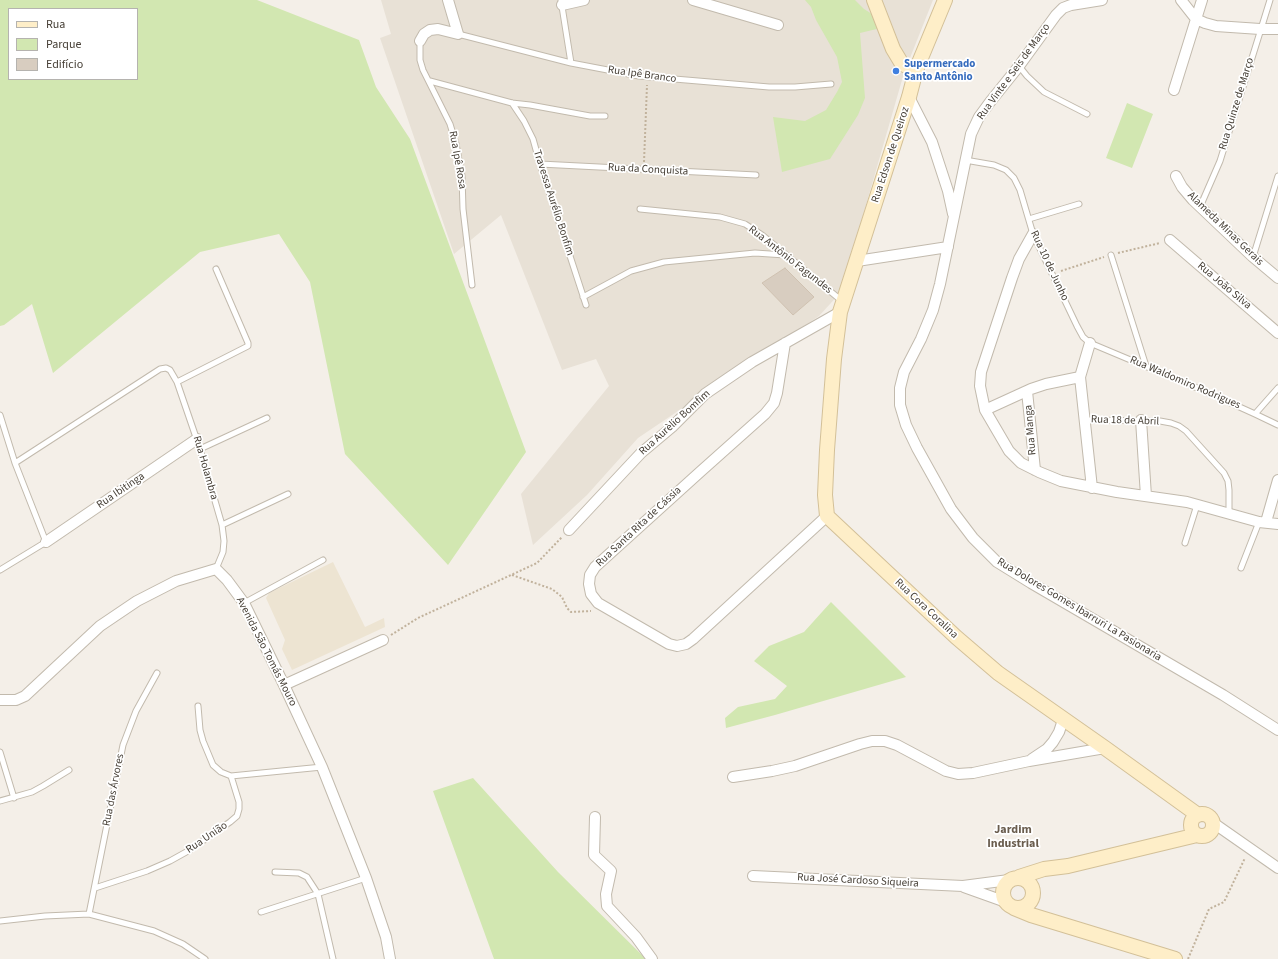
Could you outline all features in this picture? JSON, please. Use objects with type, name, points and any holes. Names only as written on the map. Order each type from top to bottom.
[{"type":"street","points":[[448,0],[458,34]]},
{"type":"street","points":[[562,2],[584,0]]},
{"type":"street","points":[[694,0],[778,25]]},
{"type":"street","points":[[874,0],[893,48],[902,64],[916,70]]},
{"type":"street","name":"Rua Edson de Queiroz","points":[[842,307],[909,97],[916,70],[945,0]]},
{"type":"street","name":"Rua Vinte e Seis de Março","points":[[948,247],[971,134],[979,117],[1020,66],[1056,14],[1063,8],[1071,5],[1102,0]]},
{"type":"street","points":[[1181,0],[1196,19],[1216,26],[1278,29]]},
{"type":"street","points":[[1174,90],[1202,0]]},
{"type":"street","points":[[420,41],[424,34],[430,30],[438,29],[458,34]]},
{"type":"street","points":[[909,97],[932,142],[948,191],[954,217]]},
{"type":"street","name":"Alameda Minas Gerais","points":[[1176,176],[1182,187],[1200,206],[1253,257],[1278,278]]},
{"type":"street","points":[[1032,234],[1019,259],[981,372],[980,386],[985,410],[1009,451],[1021,463],[1061,481],[1092,488],[1187,502],[1262,522],[1278,524]]},
{"type":"street","name":"Rua João Silva","points":[[1170,240],[1278,332]]},
{"type":"street","points":[[857,261],[948,247]]},
{"type":"street","name":"Rua Dolores Gomes Ibarruri La Pasionaria","points":[[948,247],[933,310],[921,339],[904,372],[900,394],[900,405],[906,425],[916,448],[951,509],[973,538],[998,562],[1037,587],[1223,695],[1278,730]]},
{"type":"street","points":[[827,516],[825,495],[834,359],[842,307]]},
{"type":"street","name":"Rua Aurèlio Bomfim","points":[[569,530],[641,453],[672,427],[705,394],[752,362],[842,307]]},
{"type":"street","name":"Rua Santa Rita de Cássia","points":[[785,343],[774,403],[765,414],[595,567],[590,575],[588,584],[591,594],[598,603],[669,644],[677,646],[686,644],[694,639],[827,516]]},
{"type":"street","points":[[1090,343],[1080,377],[1092,488]]},
{"type":"street","points":[[985,410],[1046,384],[1080,377]]},
{"type":"street","name":"Rua Manga","points":[[1028,391],[1035,470]]},
{"type":"street","points":[[1142,420],[1146,496]]},
{"type":"street","name":"Rua Ibitinga","points":[[46,542],[197,439]]},
{"type":"street","points":[[1262,522],[1278,480]]},
{"type":"street","name":"Rua Cora Coralina","points":[[827,516],[956,637],[998,673],[1198,815]]},
{"type":"street","points":[[0,700],[16,700],[25,696],[100,626],[137,601],[176,580],[216,569]]},
{"type":"street","name":"Avenida São Tomás Mouro","points":[[216,569],[244,603],[284,684],[322,767],[366,878],[386,937],[390,959]]},
{"type":"street","points":[[284,684],[383,640]]},
{"type":"street","points":[[1029,761],[1047,749],[1053,742],[1059,732],[1063,720]]},
{"type":"street","points":[[733,777],[795,766],[872,741],[885,741],[897,745],[946,771],[958,774],[974,773],[1029,761],[1105,748]]},
{"type":"street","points":[[1197,835],[1192,830],[1192,820],[1198,815],[1205,815],[1212,822],[1278,868]]},
{"type":"street","points":[[595,817],[594,855],[611,871],[606,894],[607,906],[636,937],[652,959]]},
{"type":"street","points":[[1068,866],[1041,882],[1024,907],[1010,905],[1004,898],[1003,888],[1014,879],[1044,869],[1068,866],[1197,835],[1208,835],[1213,828],[1212,822]]},
{"type":"street","name":"Rua José Cardoso Siqueira","points":[[753,876],[963,886],[1014,879]]},
{"type":"street","points":[[1014,879],[1023,878],[1030,883],[1032,896]]},
{"type":"street","name":"Rua José Cardoso Siqueira","points":[[963,886],[1031,915],[1175,959]]},
{"type":"street","name":"Rua José Cardoso Siqueira","points":[[1032,896],[1059,923]]},
{"type":"lane","name":"Rua Quinze de Março","points":[[1200,206],[1220,161],[1270,0]]},
{"type":"lane","points":[[562,2],[571,63]]},
{"type":"lane","name":"Rua Ipê Branco","points":[[458,34],[571,63],[647,76],[769,87],[831,84]]},
{"type":"lane","name":"Rua Ipê Rosa","points":[[420,41],[420,60],[450,124],[456,144],[462,176],[463,210],[472,285]]},
{"type":"lane","points":[[1020,66],[1027,76],[1044,92],[1087,114]]},
{"type":"lane","points":[[430,81],[512,103],[590,116],[605,116]]},
{"type":"lane","name":"Travessa Aurélio Bonfim","points":[[512,103],[524,121],[533,139],[586,306]]},
{"type":"lane","name":"Rua 10 de Junho","points":[[965,160],[994,165],[1006,170],[1014,178],[1020,190],[1029,218],[1032,234],[1077,326],[1083,337],[1090,343]]},
{"type":"lane","name":"Rua da Conquista","points":[[540,164],[756,175]]},
{"type":"lane","points":[[1253,257],[1278,176]]},
{"type":"lane","points":[[1029,218],[1079,204]]},
{"type":"lane","name":"Rua Antônio Fagundes","points":[[640,209],[720,218],[744,224],[762,235],[842,307]]},
{"type":"lane","points":[[583,297],[631,271],[664,262],[754,253],[785,255]]},
{"type":"lane","points":[[1111,255],[1146,366]]},
{"type":"lane","points":[[177,382],[248,346],[216,269]]},
{"type":"lane","name":"Rua Waldomiro Rodrigues","points":[[1090,343],[1255,414],[1278,426]]},
{"type":"lane","name":"Rua Holambra","points":[[15,463],[160,369],[166,368],[170,370],[177,382],[197,439],[222,525],[224,541],[223,552],[216,569]]},
{"type":"lane","points":[[1255,414],[1278,388]]},
{"type":"lane","points":[[0,416],[15,463],[46,542],[0,570]]},
{"type":"lane","points":[[200,450],[267,418]]},
{"type":"lane","name":"Rua 18 de Abril","points":[[1084,420],[1142,420],[1171,423],[1186,431],[1224,473],[1228,481],[1229,513]]},
{"type":"lane","points":[[222,525],[288,494]]},
{"type":"lane","points":[[1185,543],[1197,505]]},
{"type":"lane","points":[[1241,568],[1262,522]]},
{"type":"lane","points":[[244,603],[323,560]]},
{"type":"lane","name":"Rua das Árvores","points":[[89,914],[123,745],[136,711],[157,673]]},
{"type":"lane","points":[[198,706],[202,735],[214,765],[222,772],[231,776],[322,767]]},
{"type":"lane","points":[[0,752],[14,798]]},
{"type":"lane","points":[[0,801],[32,792],[69,770]]},
{"type":"lane","name":"Rua União","points":[[95,888],[147,871],[170,861],[188,851],[230,822],[237,816],[239,809],[239,802],[231,776]]},
{"type":"lane","points":[[274,872],[299,873],[307,877],[318,894],[333,959]]},
{"type":"lane","points":[[261,912],[366,878]]},
{"type":"lane","points":[[0,921],[45,916],[89,914],[154,931],[183,944],[205,959]]},
{"type":"path","points":[[643,169],[647,76]]},
{"type":"path","points":[[383,640],[418,618],[537,563],[569,530]]},
{"type":"path","points":[[511,575],[552,590],[562,597],[567,608],[571,612],[611,610]]},
{"type":"path","points":[[1188,959],[1209,909],[1224,902],[1250,848]]},
{"type":"shaded area","points":[[381,0],[933,0],[904,73],[841,292],[819,316],[638,438],[587,495],[533,545],[521,494],[609,386],[596,359],[562,370],[501,215],[454,254],[380,38],[391,34]]},
{"type":"shaded area","points":[[333,562],[365,627],[384,618],[385,627],[292,670],[282,649],[285,640],[266,598],[269,593]]},
{"type":"green space","points":[[0,0],[257,0],[359,40],[376,87],[410,139],[526,452],[448,565],[345,454],[310,282],[279,234],[200,252],[53,373],[32,304],[4,325],[0,326]]},
{"type":"green space","points":[[805,0],[855,0],[864,9],[872,14],[881,28],[860,33],[865,98],[858,115],[830,159],[782,172],[773,117],[805,121],[826,110],[842,82],[837,57],[816,20],[811,7]]},
{"type":"green space","points":[[1127,103],[1153,114],[1132,168],[1106,158]]},
{"type":"green space","points":[[831,602],[906,677],[726,728],[725,718],[738,707],[775,699],[787,686],[754,661],[769,646],[804,632]]},
{"type":"green space","points":[[473,778],[558,872],[646,959],[494,959],[433,791]]},
{"type":"building","points":[[785,268],[814,297],[793,315],[762,283]]},
{"type":"place","name":"Supermercado Santo Antônio","points":[[896,71]]},
{"type":"district","name":"Jardim Industrial","points":[[1013,837]]}]
